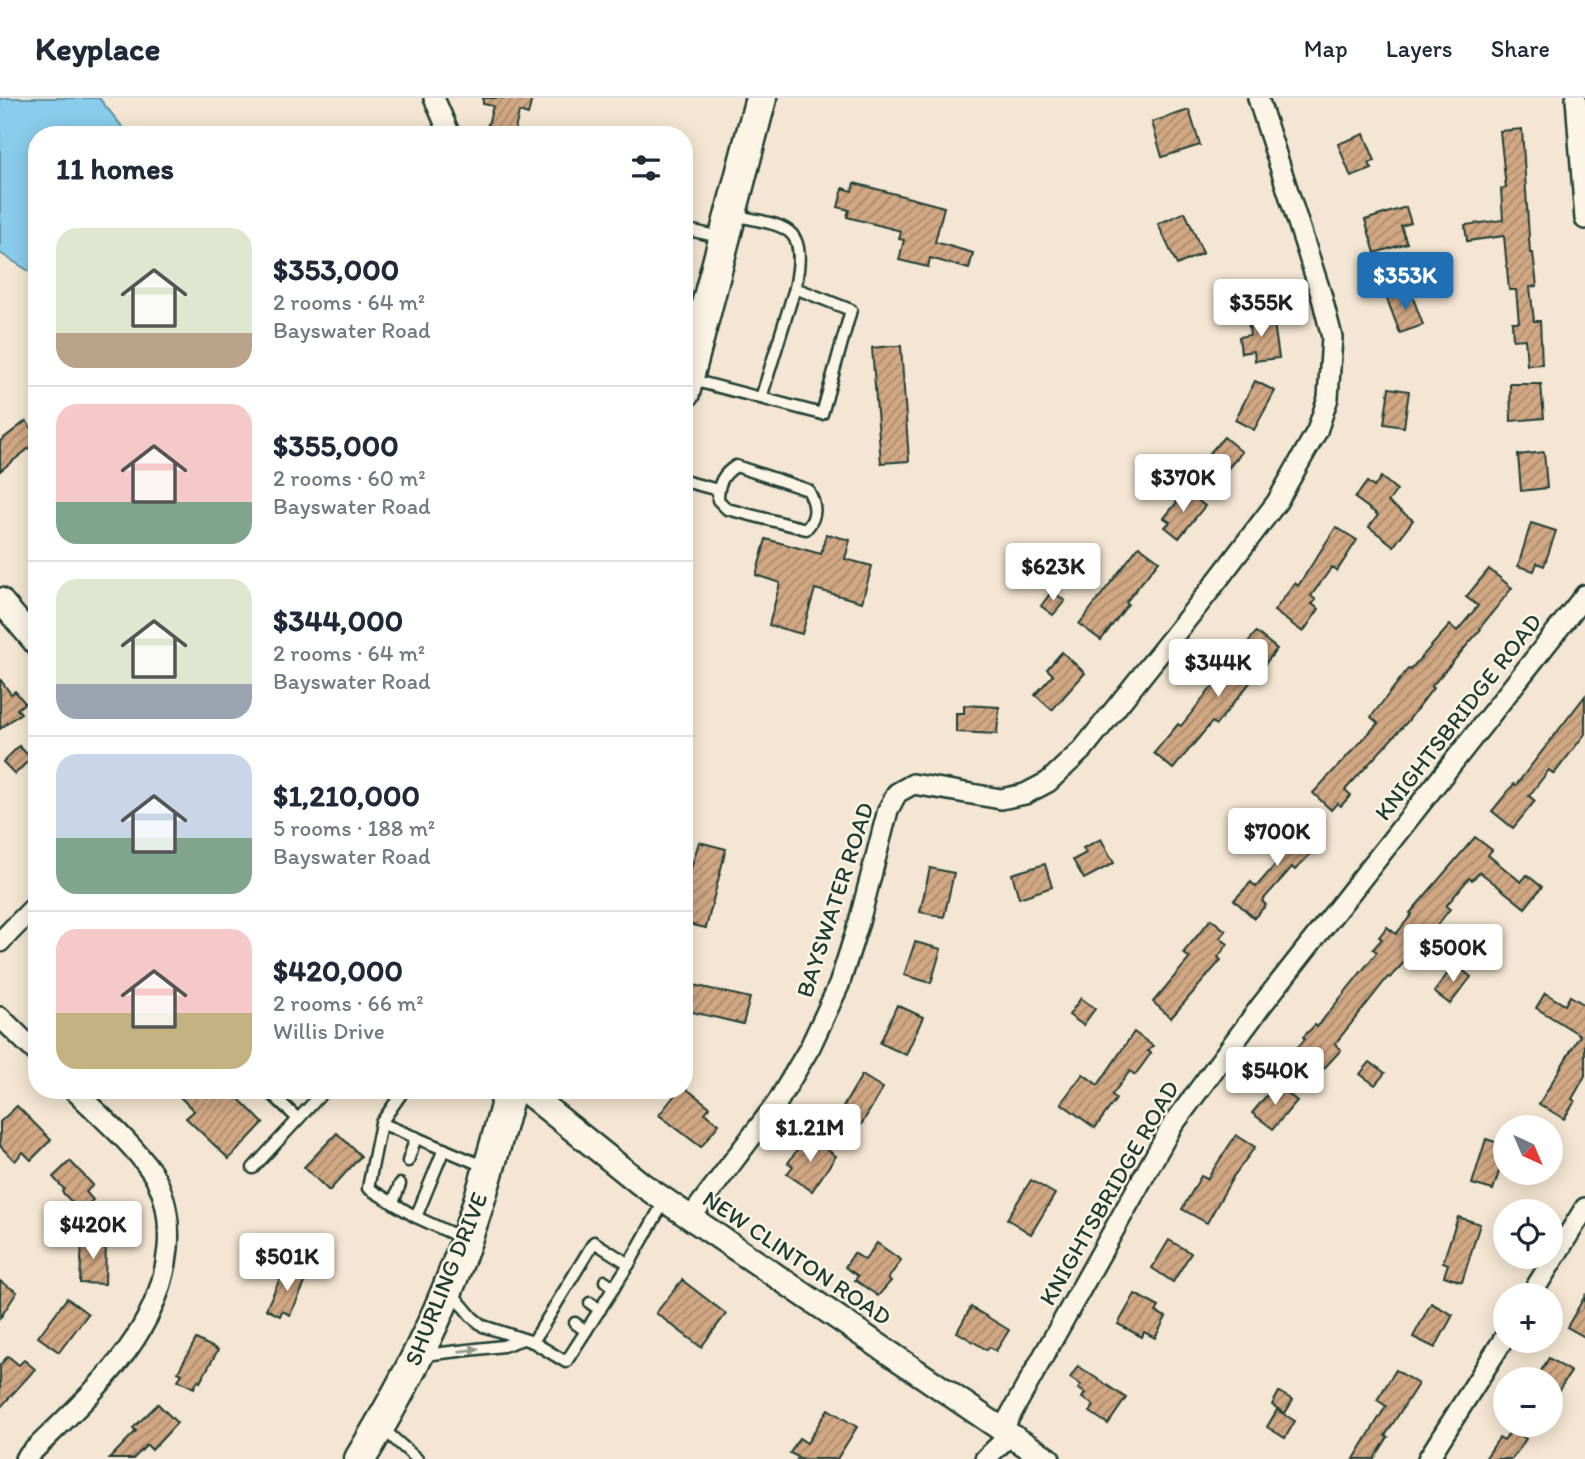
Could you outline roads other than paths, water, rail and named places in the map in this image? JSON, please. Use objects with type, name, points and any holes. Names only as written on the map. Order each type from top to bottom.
[{"type":"main road","points":[[693,359],[761,98]]},
{"type":"main road","name":"SHURLING DRIVE","points":[[360,1459],[417,1356],[447,1287],[489,1168],[508,1099]]},
{"type":"street","points":[[434,98],[446,126]]},
{"type":"street","name":"BAYSWATER ROAD","points":[[691,1217],[777,1102],[810,1047],[839,985],[859,922],[888,810],[897,793],[913,784],[1001,799],[1025,794],[1048,782],[1083,749],[1207,594],[1277,502],[1317,431],[1328,398],[1332,337],[1321,294],[1258,98]]},
{"type":"street","points":[[1576,98],[1585,219]]},
{"type":"street","name":"KNIGHTSBRIDGE ROAD","points":[[985,1459],[1006,1432],[1171,1126],[1253,1016],[1585,595]]},
{"type":"street","points":[[0,600],[28,633]]},
{"type":"street","points":[[0,942],[28,913]]},
{"type":"street","points":[[0,1017],[28,1045]]},
{"type":"street","points":[[25,1459],[102,1382],[141,1332],[156,1299],[167,1257],[169,1234],[163,1194],[151,1172],[127,1143],[83,1099]]},
{"type":"street","name":"NEW CLINTON ROAD","points":[[535,1099],[665,1200],[1048,1459]]},
{"type":"street","points":[[1538,1283],[1585,1208]]},
{"type":"street","points":[[1428,1459],[1495,1353]]},
{"type":"lane","points":[[693,228],[775,224],[787,229],[797,241],[800,261],[795,288],[761,398]]},
{"type":"lane","points":[[693,387],[761,398],[822,414],[851,310],[795,288]]},
{"type":"lane","points":[[736,466],[808,490],[816,513],[813,522],[806,529],[727,509],[718,500],[718,490],[724,473],[736,466]]},
{"type":"lane","points":[[693,483],[718,490]]},
{"type":"lane","points":[[277,1099],[298,1119]]},
{"type":"lane","points":[[253,1168],[317,1099]]},
{"type":"lane","points":[[398,1099],[382,1123],[368,1188],[416,1217],[465,1240]]},
{"type":"lane","points":[[382,1123],[489,1168]]},
{"type":"lane","points":[[408,1161],[415,1137]]},
{"type":"lane","points":[[416,1217],[444,1149]]},
{"type":"lane","points":[[393,1203],[400,1184]]},
{"type":"lane","points":[[447,1287],[472,1317],[484,1326],[520,1340],[533,1342],[566,1362],[629,1264],[665,1200]]},
{"type":"lane","points":[[533,1342],[584,1266],[594,1242],[629,1264]]},
{"type":"lane","points":[[605,1281],[614,1288]]},
{"type":"lane","points":[[590,1303],[600,1310]]},
{"type":"lane","points":[[575,1323],[586,1331]]},
{"type":"lane","points":[[417,1356],[503,1346],[520,1340]]},
{"type":"lane","points":[[379,1426],[417,1458]]},
{"type":"water","points":[[0,98],[99,98],[122,126],[28,126],[28,270],[0,253]]}]
